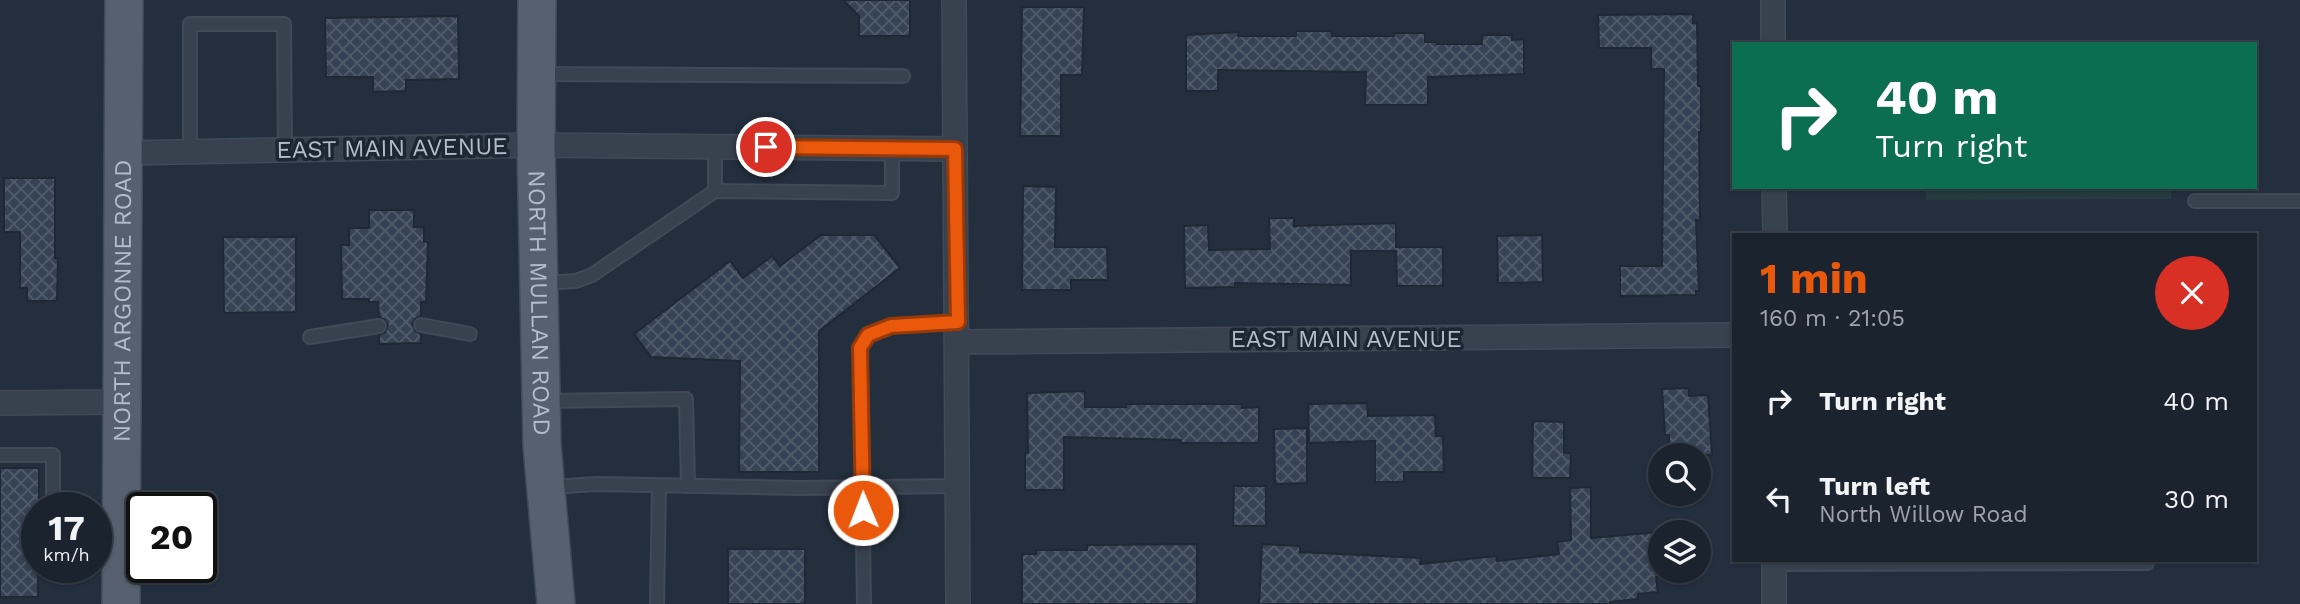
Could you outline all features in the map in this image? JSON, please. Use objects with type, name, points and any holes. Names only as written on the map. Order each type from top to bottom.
[{"type":"main road","name":"NORTH ARGONNE ROAD","points":[[121,604],[115,525],[121,402],[124,0]]},
{"type":"main road","name":"NORTH MULLAN ROAD","points":[[537,0],[536,145],[542,445],[556,604]]},
{"type":"street","points":[[954,0],[958,604]]},
{"type":"street","points":[[1773,0],[1773,42]]},
{"type":"street","name":"EAST MAIN AVENUE","points":[[124,153],[536,145],[955,149]]},
{"type":"street","points":[[1774,189],[1775,233]]},
{"type":"street","name":"EAST MAIN AVENUE","points":[[958,332],[1732,335]]},
{"type":"street","points":[[0,403],[121,402]]},
{"type":"street","points":[[1774,562],[1774,604]]},
{"type":"lane","points":[[190,151],[190,24],[284,24],[285,150]]},
{"type":"lane","points":[[537,74],[902,76]]},
{"type":"lane","points":[[715,147],[715,191]]},
{"type":"lane","points":[[539,283],[576,281],[592,275],[715,191],[892,192],[892,148]]},
{"type":"lane","points":[[2195,201],[2300,201]]},
{"type":"lane","points":[[421,325],[470,334]]},
{"type":"lane","points":[[310,337],[379,326]]},
{"type":"lane","points":[[864,604],[860,348],[868,335],[891,326],[958,332]]},
{"type":"lane","points":[[541,401],[686,400],[688,486]]},
{"type":"lane","points":[[0,455],[53,455],[53,492]]},
{"type":"lane","points":[[546,487],[597,484],[800,488],[958,486]]},
{"type":"lane","points":[[657,604],[659,486]]},
{"type":"lane","points":[[1774,562],[2147,563]]},
{"type":"green space","points":[[1926,189],[2171,189],[2171,199],[1926,200]]},
{"type":"building","points":[[843,0],[910,0],[910,36],[859,36],[859,16]]},
{"type":"building","points":[[1022,7],[1084,7],[1082,75],[1061,75],[1061,136],[1020,136]]},
{"type":"building","points":[[1693,14],[1693,23],[1697,23],[1698,86],[1701,86],[1700,220],[1696,220],[1699,291],[1696,291],[1696,295],[1620,296],[1620,266],[1662,266],[1664,69],[1651,69],[1651,48],[1599,48],[1598,15]]},
{"type":"building","points":[[458,16],[459,79],[406,80],[406,91],[373,92],[373,77],[326,77],[325,18]]},
{"type":"building","points":[[1296,31],[1332,31],[1332,36],[1425,33],[1425,42],[1437,44],[1482,44],[1482,35],[1512,35],[1512,40],[1524,39],[1524,74],[1428,77],[1428,105],[1365,105],[1366,72],[1218,70],[1218,91],[1186,91],[1186,35],[1238,32],[1238,36],[1296,36]]},
{"type":"building","points":[[4,178],[55,178],[57,301],[27,301],[27,288],[20,288],[20,232],[4,232]]},
{"type":"building","points":[[1023,186],[1056,187],[1055,247],[1107,247],[1108,280],[1071,280],[1071,290],[1022,290]]},
{"type":"building","points":[[369,210],[414,210],[414,227],[424,227],[424,242],[428,242],[426,302],[421,302],[421,316],[412,324],[415,331],[421,334],[421,343],[379,344],[379,335],[385,332],[388,325],[379,317],[378,302],[369,302],[369,299],[342,299],[341,245],[349,245],[349,228],[369,228]]},
{"type":"building","points":[[1269,218],[1294,218],[1294,226],[1396,223],[1396,247],[1443,247],[1443,286],[1397,286],[1396,251],[1351,251],[1351,285],[1235,283],[1235,287],[1185,288],[1184,226],[1208,225],[1209,250],[1270,249]]},
{"type":"building","points":[[821,235],[874,235],[900,268],[819,331],[819,472],[739,472],[740,361],[651,357],[634,334],[730,261],[743,278],[772,256],[780,266]]},
{"type":"building","points":[[1542,235],[1543,282],[1498,283],[1497,236]]},
{"type":"building","points":[[223,237],[296,237],[296,312],[224,313]]},
{"type":"building","points":[[1689,388],[1689,396],[1708,395],[1712,455],[1711,443],[1669,443],[1669,435],[1665,435],[1662,389]]},
{"type":"building","points":[[1085,391],[1085,407],[1126,407],[1126,404],[1242,404],[1242,408],[1259,407],[1259,443],[1181,443],[1181,440],[1064,437],[1064,490],[1025,490],[1025,453],[1028,453],[1027,393]]},
{"type":"building","points":[[1367,403],[1368,416],[1435,415],[1436,436],[1443,436],[1444,472],[1404,472],[1404,482],[1375,482],[1375,441],[1309,443],[1308,404]]},
{"type":"building","points":[[1533,421],[1564,422],[1564,453],[1571,453],[1570,478],[1532,478]]},
{"type":"building","points":[[1307,428],[1307,483],[1275,484],[1274,429]]},
{"type":"building","points":[[0,468],[39,468],[39,492],[21,492],[21,583],[38,583],[38,597],[0,597]]},
{"type":"building","points":[[1234,486],[1266,486],[1266,526],[1233,526]]},
{"type":"building","points":[[1591,487],[1591,538],[1648,533],[1648,583],[1657,583],[1658,592],[1638,594],[1638,599],[1610,604],[1259,604],[1262,544],[1300,546],[1300,552],[1421,558],[1420,564],[1496,556],[1497,561],[1559,554],[1557,542],[1571,540],[1570,488]]},
{"type":"building","points":[[1197,544],[1197,604],[1022,604],[1022,554],[1036,554],[1036,550],[1087,550],[1087,545]]},
{"type":"building","points":[[728,549],[805,549],[805,604],[728,604]]},
{"type":"route","points":[[766,147],[955,149],[958,322],[891,326],[868,335],[860,348],[863,510]]}]
